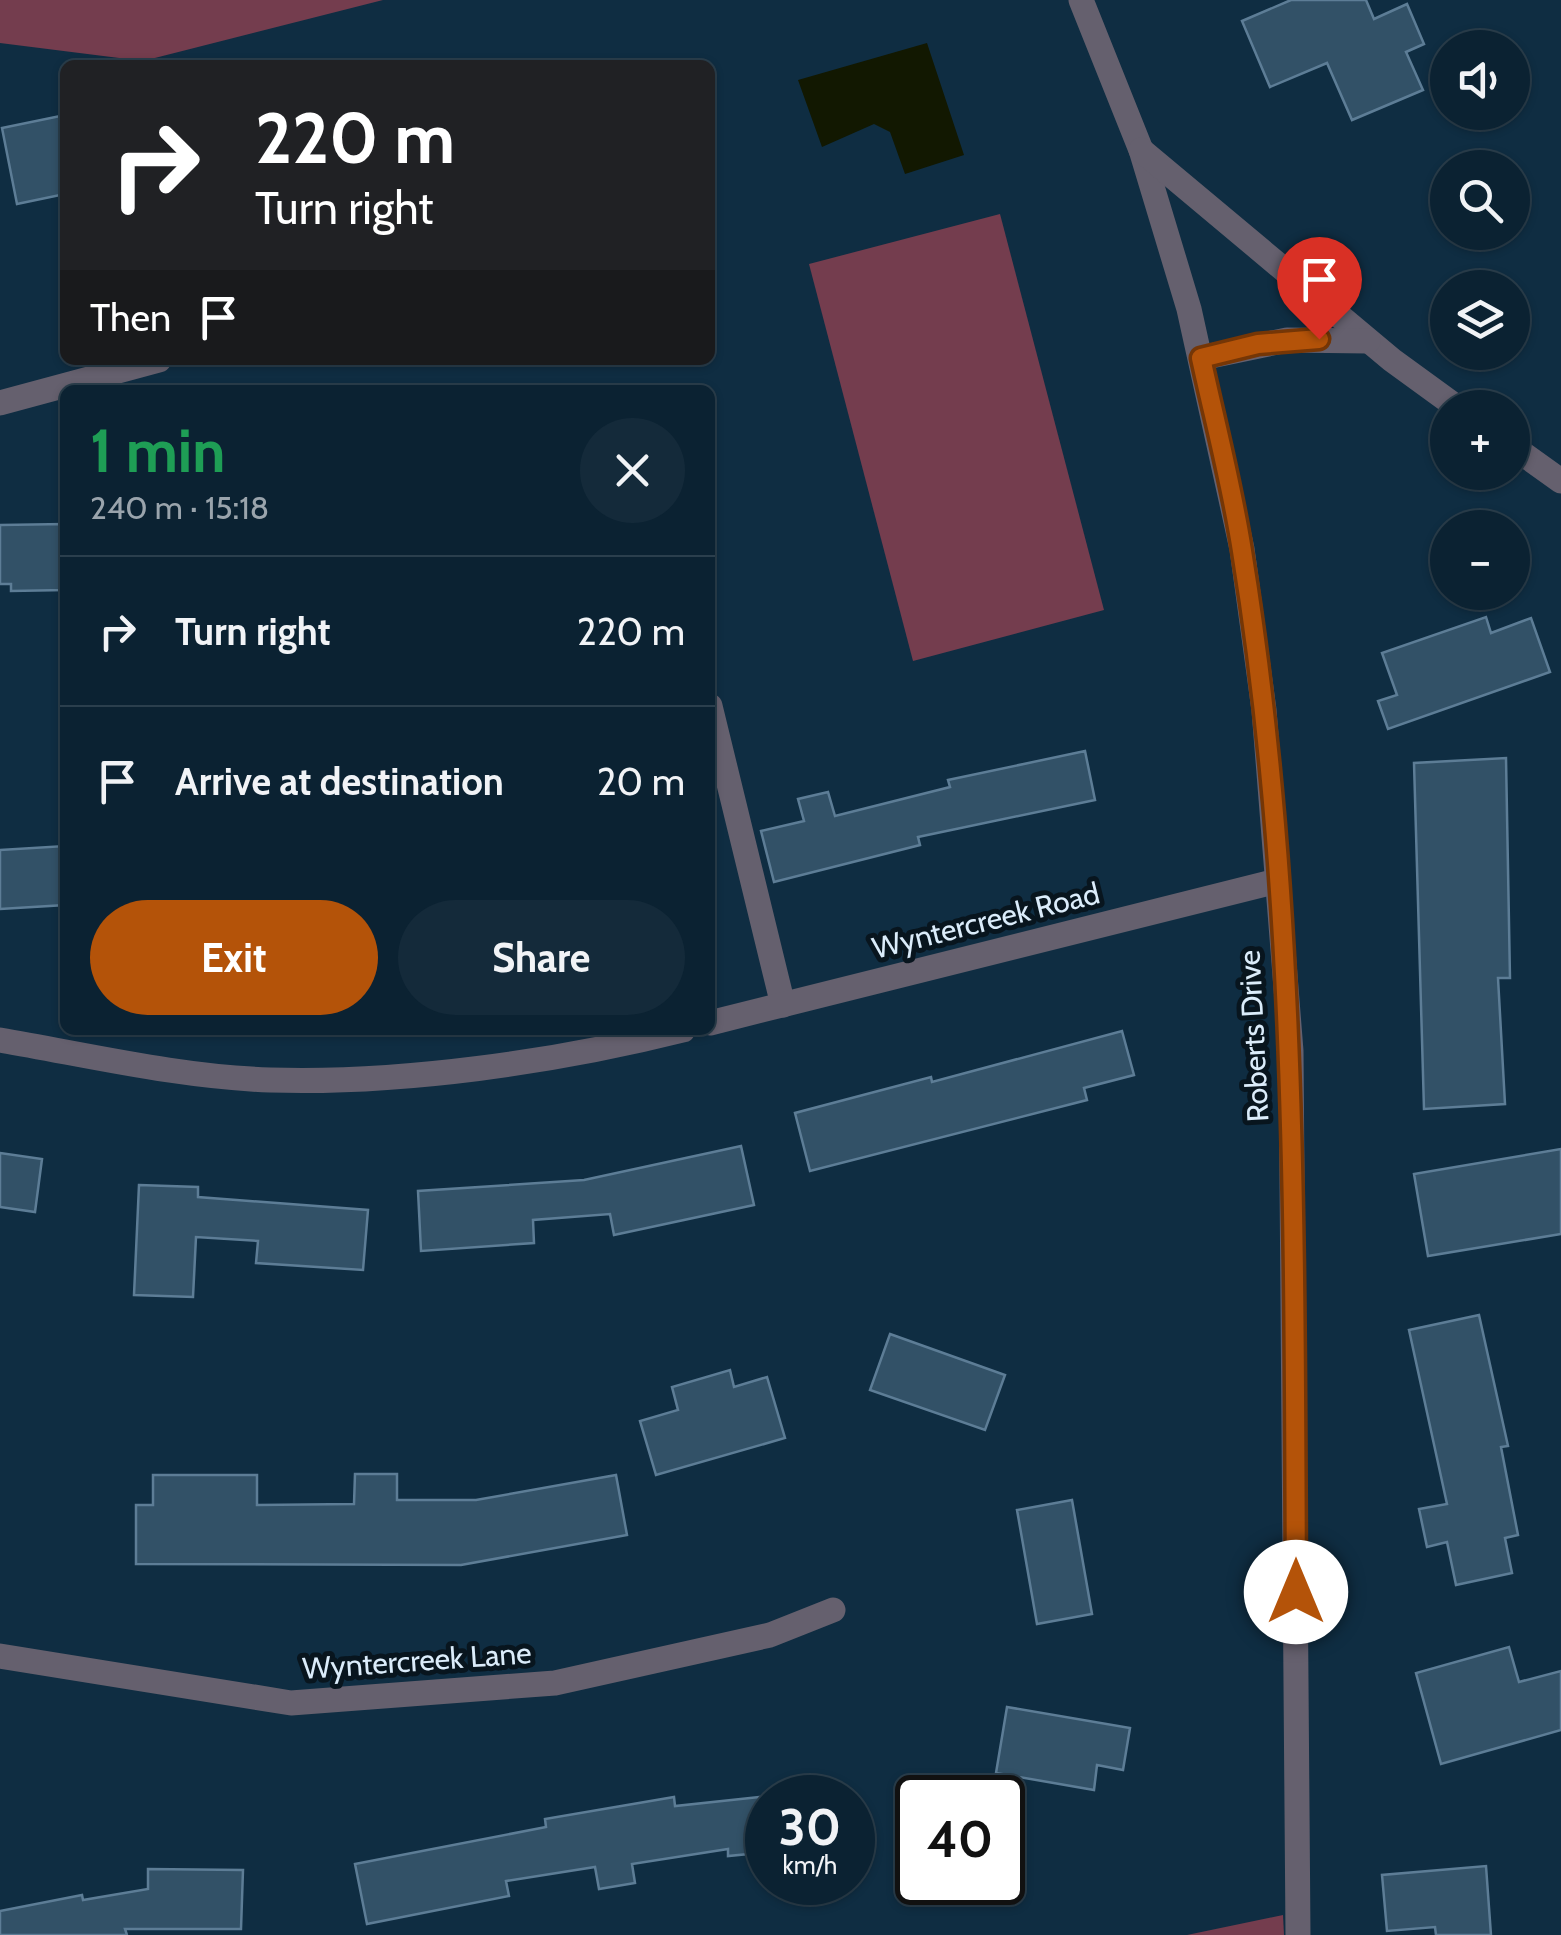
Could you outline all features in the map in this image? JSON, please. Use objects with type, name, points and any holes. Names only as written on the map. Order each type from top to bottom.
[{"type":"street","name":"Roberts Drive","points":[[1082,0],[1141,150],[1201,358],[1242,548],[1264,710],[1290,1051],[1298,1935]]},
{"type":"street","points":[[1141,150],[1368,341],[1434,390]]},
{"type":"street","points":[[1201,358],[1287,340],[1368,341]]},
{"type":"street","points":[[67,385],[141,365]]},
{"type":"street","points":[[0,403],[60,387]]},
{"type":"street","points":[[1530,459],[1561,481]]},
{"type":"street","points":[[715,726],[783,1005]]},
{"type":"street","name":"Wyntercreek Road","points":[[715,1022],[1277,881]]},
{"type":"street","points":[[0,1040],[127,1062],[268,1080],[398,1078],[664,1035]]},
{"type":"street","name":"Wyntercreek Lane","points":[[0,1656],[291,1703],[554,1683],[770,1635],[833,1610]]},
{"type":"shaded area","points":[[0,0],[383,0],[147,60],[0,43]]},
{"type":"shaded area","points":[[927,43],[964,155],[905,174],[890,132],[874,124],[822,147],[798,80]]},
{"type":"shaded area","points":[[1000,214],[1104,610],[913,661],[809,264]]},
{"type":"shaded area","points":[[1283,1915],[1284,1935],[1187,1935]]},
{"type":"building","points":[[1291,0],[1366,0],[1374,19],[1407,4],[1424,44],[1406,52],[1423,90],[1352,120],[1327,63],[1270,87],[1242,21]]},
{"type":"building","points":[[60,116],[60,195],[17,204],[2,128]]},
{"type":"building","points":[[60,524],[60,590],[11,591],[11,584],[0,584],[0,525]]},
{"type":"building","points":[[1486,617],[1491,633],[1531,618],[1550,672],[1388,729],[1378,701],[1397,695],[1382,653]]},
{"type":"building","points":[[1085,751],[1095,800],[918,837],[920,845],[774,882],[761,831],[804,821],[798,799],[828,792],[835,816],[950,787],[948,780]]},
{"type":"building","points":[[1506,758],[1510,978],[1498,978],[1505,1104],[1424,1109],[1414,763]]},
{"type":"building","points":[[60,846],[60,905],[0,909],[0,850]]},
{"type":"building","points":[[1122,1031],[1134,1075],[1084,1088],[1087,1100],[810,1171],[795,1113],[931,1077],[932,1082]]},
{"type":"building","points":[[741,1146],[754,1205],[614,1235],[610,1214],[533,1220],[534,1243],[421,1251],[418,1191],[584,1180]]},
{"type":"building","points":[[1561,1149],[1561,1234],[1428,1256],[1414,1174]]},
{"type":"building","points":[[0,1153],[42,1159],[35,1212],[0,1207]]},
{"type":"building","points":[[139,1185],[198,1187],[198,1197],[368,1210],[363,1270],[256,1263],[258,1241],[196,1237],[193,1297],[134,1295]]},
{"type":"building","points":[[1479,1315],[1508,1446],[1501,1447],[1518,1535],[1505,1538],[1512,1573],[1456,1585],[1447,1542],[1427,1547],[1419,1509],[1447,1504],[1409,1330]]},
{"type":"building","points":[[890,1334],[1005,1375],[985,1430],[870,1390]]},
{"type":"building","points":[[730,1370],[734,1387],[767,1377],[785,1438],[656,1475],[640,1421],[678,1410],[672,1387]]},
{"type":"building","points":[[355,1474],[397,1474],[397,1500],[476,1500],[616,1475],[627,1535],[461,1565],[136,1564],[136,1505],[153,1505],[153,1475],[257,1475],[257,1505],[354,1504]]},
{"type":"building","points":[[1072,1500],[1092,1614],[1037,1624],[1017,1510]]},
{"type":"building","points":[[1509,1647],[1519,1682],[1561,1671],[1561,1730],[1441,1764],[1416,1673]]},
{"type":"building","points":[[1007,1707],[1130,1728],[1123,1770],[1097,1765],[1094,1790],[996,1773]]},
{"type":"building","points":[[674,1797],[675,1806],[745,1798],[745,1854],[728,1856],[728,1849],[632,1864],[635,1883],[599,1889],[595,1867],[506,1881],[509,1896],[367,1924],[355,1864],[546,1827],[545,1819]]},
{"type":"building","points":[[1486,1866],[1491,1935],[1436,1935],[1435,1927],[1387,1931],[1382,1875]]},
{"type":"building","points":[[148,1869],[243,1870],[241,1929],[125,1929],[127,1935],[0,1935],[0,1911],[82,1895],[83,1900],[148,1889]]},
{"type":"route","points":[[1296,1592],[1290,1051],[1264,710],[1242,548],[1201,358],[1258,344],[1319,339]]}]
